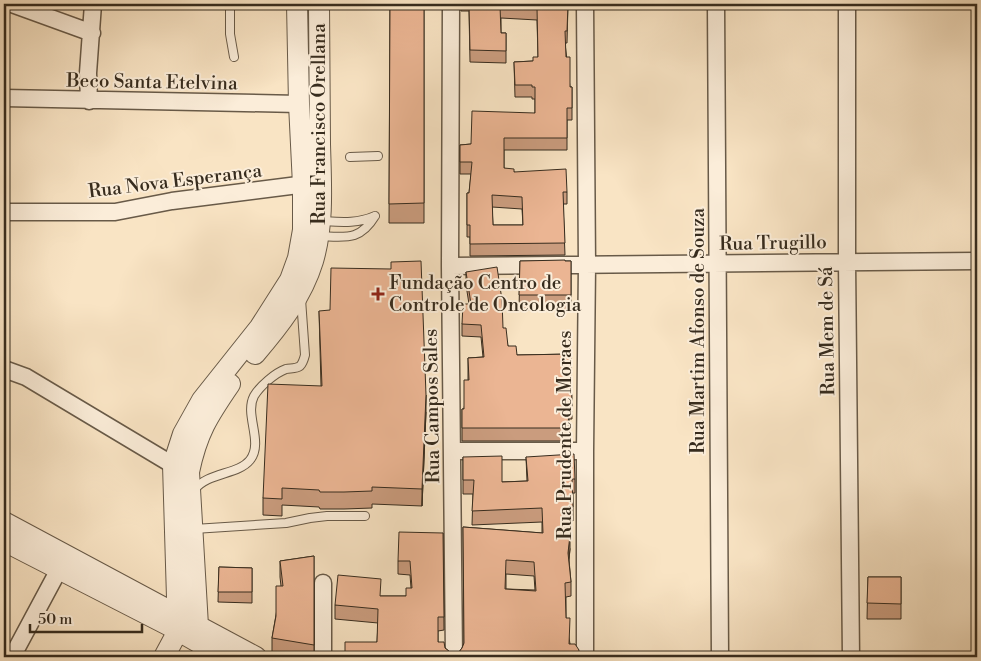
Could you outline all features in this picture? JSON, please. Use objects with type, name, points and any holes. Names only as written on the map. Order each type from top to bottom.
[{"type":"street","points":[[12,4],[92,33]]},
{"type":"street","points":[[89,101],[88,73],[93,4]]},
{"type":"street","name":"Rua Francisco Orellana","points":[[197,642],[190,496],[181,468],[193,448],[205,421],[230,384],[276,330],[292,307],[300,290],[306,259],[319,228],[299,104],[297,4]]},
{"type":"street","name":"Rua Francisco Orellana","points":[[178,623],[183,434],[202,400],[260,327],[306,259],[303,230],[312,184],[319,4]]},
{"type":"street","name":"Rua Campos Sales","points":[[451,4],[450,266],[454,657]]},
{"type":"street","name":"Rua Prudente de Moraes","points":[[585,4],[587,265],[585,657]]},
{"type":"street","name":"Rua Martim Afonso de Souza","points":[[716,4],[720,657]]},
{"type":"street","name":"Rua Mem de Sá","points":[[847,4],[847,262],[851,657]]},
{"type":"street","name":"Beco Santa Etelvina","points":[[4,98],[299,104]]},
{"type":"street","name":"Rua Nova Esperança","points":[[4,212],[115,212],[172,201],[312,184]]},
{"type":"street","name":"Rua Trugillo","points":[[450,266],[977,261]]},
{"type":"street","points":[[4,369],[26,377],[181,468]]},
{"type":"street","points":[[453,450],[585,451]]},
{"type":"street","points":[[4,522],[62,562],[178,623],[197,642],[224,657]]},
{"type":"street","points":[[4,541],[62,562]]},
{"type":"street","points":[[12,657],[62,562]]},
{"type":"street","points":[[323,583],[323,657]]},
{"type":"street","points":[[164,657],[178,623]]},
{"type":"street","points":[[197,642],[256,657]]},
{"type":"lane","points":[[230,4],[230,34],[234,57]]},
{"type":"lane","points":[[350,157],[378,156]]},
{"type":"lane","points":[[375,216],[368,228],[358,234],[347,236],[319,228],[365,220],[375,216]]},
{"type":"lane","points":[[190,496],[198,486],[208,479],[248,462],[255,450],[251,409],[255,395],[277,374],[286,369],[297,368],[304,361],[300,290]]},
{"type":"lane","points":[[192,529],[286,523],[327,516],[366,516]]},
{"type":"building","points":[[390,4],[424,4],[424,203],[389,204]]},
{"type":"building","points":[[469,4],[568,4],[567,31],[565,31],[566,57],[570,57],[572,108],[567,108],[567,138],[504,138],[504,168],[514,169],[514,172],[566,169],[567,192],[563,192],[565,243],[470,244],[470,225],[467,225],[467,193],[469,193],[472,162],[460,162],[460,145],[471,144],[472,111],[535,113],[535,87],[532,87],[532,85],[515,85],[514,62],[533,61],[533,57],[538,57],[537,8],[500,6],[501,33],[506,33],[506,51],[470,50]],"holes":[[[492,195],[522,197],[523,225],[493,225]]]},
{"type":"building","points":[[421,261],[426,395],[422,489],[372,487],[372,491],[320,492],[319,490],[282,488],[282,499],[263,498],[268,384],[322,386],[319,311],[330,310],[331,268],[391,269],[391,262]]},
{"type":"building","points":[[520,261],[571,261],[571,295],[519,295]]},
{"type":"building","points":[[497,267],[502,300],[503,328],[506,328],[508,346],[516,346],[517,355],[571,354],[572,407],[569,407],[568,428],[462,428],[464,380],[469,380],[468,358],[484,357],[481,325],[462,324],[463,304],[471,304],[466,272]]},
{"type":"building","points":[[574,454],[575,479],[572,479],[573,507],[565,508],[565,535],[570,535],[568,553],[571,582],[565,583],[566,618],[570,618],[569,644],[575,644],[579,650],[578,657],[345,657],[345,642],[377,642],[378,609],[335,605],[338,575],[381,579],[380,596],[406,596],[406,588],[412,588],[410,561],[398,561],[399,532],[443,533],[444,617],[438,617],[438,642],[444,642],[445,648],[450,652],[459,652],[464,643],[463,527],[543,533],[542,508],[472,511],[474,480],[463,480],[463,457],[502,456],[502,482],[528,481],[526,457]],"holes":[[[506,560],[534,562],[536,591],[505,589]]]},
{"type":"building","points":[[314,556],[314,645],[272,638],[276,616],[276,586],[283,586],[280,561]]},
{"type":"building","points":[[219,567],[252,568],[252,592],[218,592]]},
{"type":"building","points":[[868,577],[901,577],[901,604],[867,603]]},
{"type":"place","name":"Fundação Centro de Controle de Oncologia","points":[[378,294]]}]
